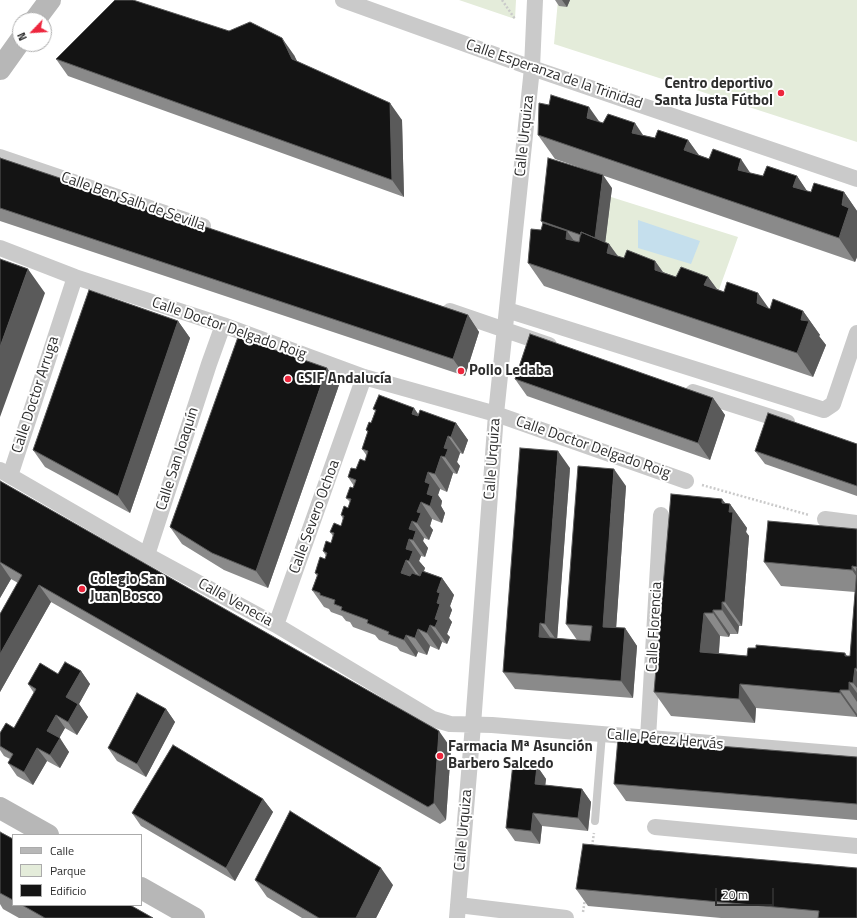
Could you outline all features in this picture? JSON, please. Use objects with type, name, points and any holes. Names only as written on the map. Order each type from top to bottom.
[{"type":"main road","points":[[41,12],[50,0]]},
{"type":"main road","points":[[0,69],[12,52]]},
{"type":"main road","points":[[0,808],[46,834]]},
{"type":"main road","points":[[142,889],[194,918]]},
{"type":"street","name":"Calle Esperanza de la Trinidad","points":[[343,0],[532,68],[857,179]]},
{"type":"street","name":"Calle Urquiza","points":[[457,912],[473,725],[496,414],[532,68],[535,0]]},
{"type":"street","name":"Calle Ben Salh de Sevilla","points":[[0,157],[218,232]]},
{"type":"street","name":"Calle Doctor Delgado Roig","points":[[0,248],[75,277],[223,325],[364,377],[496,414],[686,481]]},
{"type":"street","name":"Calle Doctor Arruga","points":[[5,473],[75,277]]},
{"type":"street","points":[[437,307],[565,350]]},
{"type":"street","points":[[507,310],[824,410],[832,404],[857,333]]},
{"type":"street","name":"Calle San Joaquín","points":[[147,555],[223,325]]},
{"type":"street","name":"Calle Severo Ochoa","points":[[276,625],[364,377]]},
{"type":"street","points":[[677,386],[804,428]]},
{"type":"street","name":"Calle Venecia","points":[[5,473],[147,555],[276,625],[433,719],[450,724],[473,725]]},
{"type":"street","name":"Calle Florencia","points":[[648,738],[661,515]]},
{"type":"street","points":[[825,519],[857,523]]},
{"type":"street","name":"Calle Pérez Hervás","points":[[473,725],[857,755]]},
{"type":"street","points":[[655,827],[857,846]]},
{"type":"street","points":[[457,912],[566,918]]},
{"type":"lane","points":[[595,821],[602,734]]},
{"type":"path","points":[[502,0],[515,19]]},
{"type":"path","points":[[686,481],[825,519]]},
{"type":"path","points":[[591,851],[595,821]]},
{"type":"path","points":[[582,918],[585,896]]},
{"type":"green space","points":[[459,0],[516,0],[515,19]]},
{"type":"green space","name":"Centro deportivo Santa Justa Fútbol","points":[[558,0],[857,0],[857,142],[554,44]]},
{"type":"green space","points":[[611,197],[738,237],[716,298],[602,258]]},
{"type":"water","points":[[638,220],[700,241],[691,264],[638,248]]},
{"type":"building","points":[[115,0],[133,0],[229,31],[250,22],[282,38],[292,59],[390,103],[392,180],[56,59]]},
{"type":"building","points":[[551,95],[589,107],[587,118],[603,123],[608,114],[635,123],[632,133],[655,138],[658,130],[688,140],[684,150],[709,159],[713,149],[741,159],[738,170],[763,176],[767,166],[797,176],[793,187],[811,192],[814,183],[844,192],[842,205],[849,208],[839,238],[538,135],[539,103],[549,105]]},
{"type":"building","points":[[0,158],[468,315],[453,359],[0,208]]},
{"type":"building","points":[[548,158],[603,175],[595,238],[581,232],[581,235],[541,221]]},
{"type":"building","points":[[543,223],[567,231],[566,239],[579,242],[581,232],[609,244],[607,253],[624,258],[627,250],[655,261],[655,270],[676,277],[681,267],[708,277],[704,285],[724,292],[727,282],[758,293],[757,303],[770,309],[773,299],[803,311],[801,320],[809,321],[797,353],[528,263],[531,229],[541,230]]},
{"type":"building","points":[[0,259],[28,269],[0,347]]},
{"type":"building","points":[[89,290],[178,321],[118,496],[33,450]]},
{"type":"building","points":[[530,334],[713,398],[698,443],[515,379]]},
{"type":"building","points":[[238,337],[327,368],[256,571],[212,553],[170,527]]},
{"type":"building","points":[[379,395],[414,408],[412,414],[418,416],[420,410],[456,423],[451,437],[448,436],[444,448],[448,449],[445,457],[441,456],[435,474],[428,472],[425,482],[430,484],[427,494],[433,496],[430,506],[421,502],[417,512],[421,513],[417,523],[412,521],[409,529],[416,531],[413,540],[409,539],[406,549],[413,551],[409,561],[406,560],[401,573],[410,576],[412,573],[420,576],[422,571],[442,578],[437,592],[440,593],[437,603],[440,604],[435,619],[438,620],[435,627],[430,625],[427,633],[418,629],[415,638],[406,635],[404,640],[388,634],[389,632],[367,623],[368,620],[341,610],[342,607],[334,604],[335,600],[320,595],[320,593],[312,590],[318,574],[315,573],[320,557],[325,559],[327,553],[323,551],[326,541],[331,543],[334,533],[330,532],[334,523],[341,526],[344,516],[341,515],[344,506],[348,508],[351,499],[346,498],[350,487],[353,488],[356,480],[348,477],[351,468],[356,469],[360,459],[365,461],[368,451],[362,449],[368,431],[366,430],[369,422],[371,423],[376,410],[373,409]]},
{"type":"building","points":[[768,413],[857,444],[857,486],[755,451]]},
{"type":"building","points":[[520,448],[558,451],[545,624],[540,623],[539,637],[590,641],[592,626],[566,624],[578,466],[614,469],[603,627],[625,628],[621,681],[503,672]]},
{"type":"building","points":[[0,481],[439,731],[434,803],[428,807],[39,585],[0,654],[0,614],[22,575],[0,562]]},
{"type":"building","points":[[671,494],[722,499],[722,503],[730,504],[729,512],[733,512],[725,602],[722,602],[722,610],[713,610],[713,613],[704,613],[700,652],[747,656],[748,648],[756,648],[756,645],[845,653],[845,656],[850,656],[857,568],[857,669],[855,668],[853,683],[849,682],[849,690],[840,690],[840,693],[740,684],[739,699],[654,692]]},
{"type":"building","points":[[768,521],[857,529],[857,567],[852,566],[852,570],[764,562]]},
{"type":"building","points":[[65,662],[81,671],[66,697],[78,704],[68,722],[56,715],[47,731],[60,738],[50,755],[37,748],[24,772],[8,763],[13,754],[0,746],[0,733],[6,723],[14,728],[36,689],[28,684],[40,663],[58,674]]},
{"type":"building","points":[[137,693],[166,709],[137,764],[108,748]]},
{"type":"building","points":[[618,738],[857,757],[857,804],[614,784]]},
{"type":"building","points":[[173,745],[263,799],[226,868],[132,813]]},
{"type":"building","points":[[513,763],[537,766],[535,784],[582,789],[578,818],[533,813],[531,831],[506,828]]},
{"type":"building","points":[[290,811],[381,868],[356,918],[319,918],[255,880]]},
{"type":"building","points":[[0,832],[12,838],[12,899],[0,893]]},
{"type":"building","points":[[583,844],[857,868],[857,918],[818,918],[819,911],[576,889]]},
{"type":"building","points":[[24,906],[132,906],[153,918],[45,918]]},
{"type":"place","name":"Centro deportivo Santa Justa Fútbol","points":[[781,93]]},
{"type":"place","name":"Pollo Ledaba","points":[[461,371]]},
{"type":"place","name":"CSIF Andalucía","points":[[288,379]]},
{"type":"place","name":"Colegio San Juan Bosco","points":[[82,589]]},
{"type":"place","name":"Farmacia Mª Asunción Barbero Salcedo","points":[[440,756]]}]
